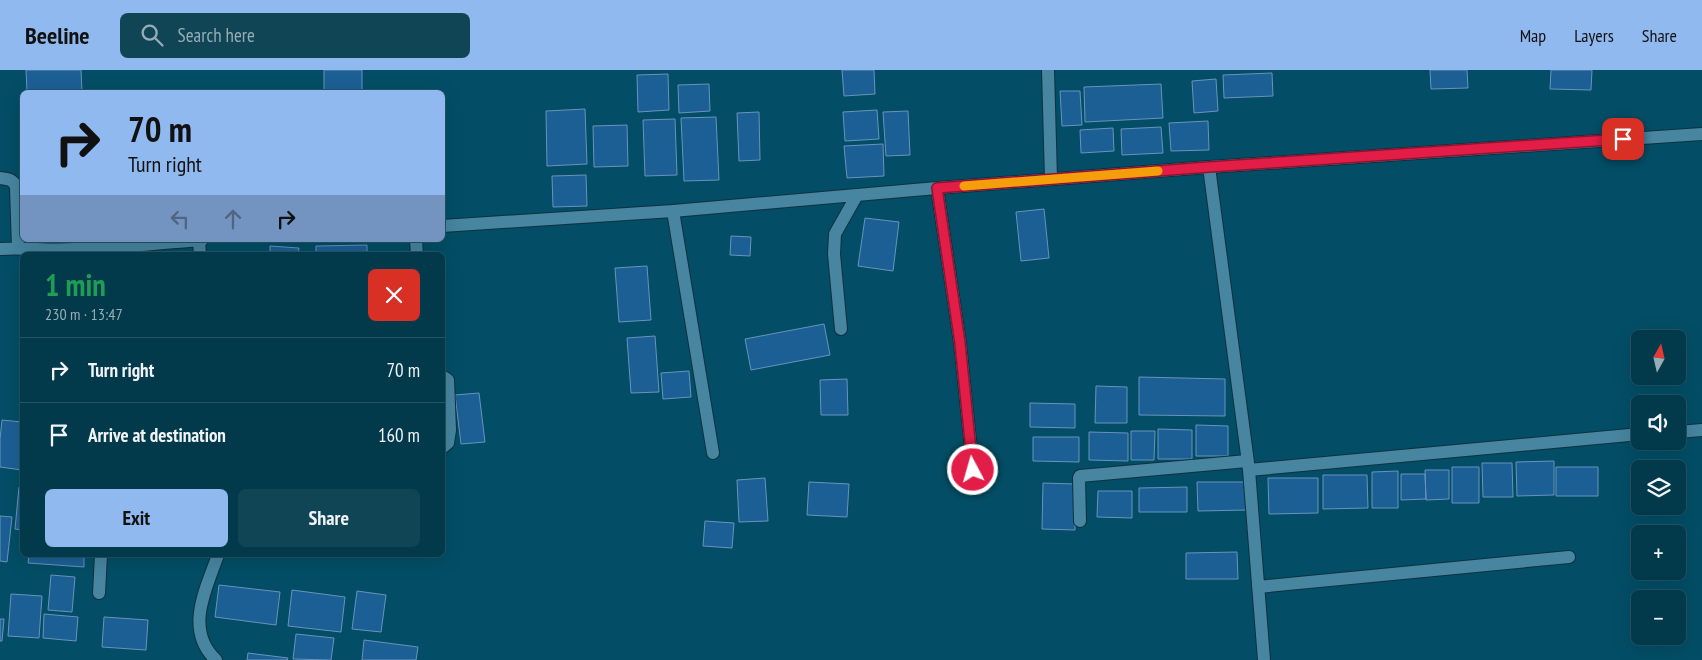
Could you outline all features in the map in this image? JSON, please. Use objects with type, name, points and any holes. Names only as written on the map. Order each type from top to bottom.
[{"type":"street","points":[[1048,70],[1051,179]]},
{"type":"street","points":[[445,226],[673,211],[1209,167],[1702,134]]},
{"type":"street","points":[[1209,167],[1248,465],[1264,660]]},
{"type":"street","points":[[0,178],[9,179],[16,187],[18,248]]},
{"type":"street","points":[[937,188],[960,343],[975,488]]},
{"type":"street","points":[[841,329],[834,254],[835,234],[857,195]]},
{"type":"street","points":[[673,211],[713,454]]},
{"type":"street","points":[[0,249],[18,248],[73,252],[179,242]]},
{"type":"street","points":[[445,378],[448,380],[450,430],[448,444],[445,446]]},
{"type":"street","points":[[1686,431],[1702,430]]},
{"type":"street","points":[[1080,521],[1080,476],[1248,465],[1631,435]]},
{"type":"street","points":[[99,593],[101,557]]},
{"type":"street","points":[[216,660],[206,650],[201,638],[200,606],[207,581],[217,557]]},
{"type":"street","points":[[1258,587],[1569,557]]},
{"type":"building","points":[[26,70],[81,70],[82,90],[27,90]]},
{"type":"building","points":[[324,70],[362,70],[362,90],[324,90]]},
{"type":"building","points":[[842,70],[874,70],[875,94],[844,96]]},
{"type":"building","points":[[1430,70],[1467,70],[1468,88],[1431,89]]},
{"type":"building","points":[[1551,70],[1592,70],[1591,90],[1550,89]]},
{"type":"building","points":[[1272,73],[1273,96],[1224,98],[1223,75]]},
{"type":"building","points":[[668,74],[669,110],[638,112],[637,75]]},
{"type":"building","points":[[1216,79],[1218,111],[1194,113],[1192,81]]},
{"type":"building","points":[[709,84],[710,111],[679,113],[678,85]]},
{"type":"building","points":[[1161,84],[1163,118],[1085,122],[1084,87]]},
{"type":"building","points":[[1060,91],[1080,91],[1082,125],[1062,126]]},
{"type":"building","points":[[585,109],[587,164],[547,166],[546,111]]},
{"type":"building","points":[[877,110],[879,139],[845,141],[843,112]]},
{"type":"building","points":[[908,111],[910,155],[886,156],[883,112]]},
{"type":"building","points":[[759,112],[760,160],[739,161],[737,113]]},
{"type":"building","points":[[716,117],[719,180],[684,181],[681,118]]},
{"type":"building","points":[[675,119],[677,175],[645,176],[643,120]]},
{"type":"building","points":[[1208,121],[1209,150],[1171,151],[1169,123]]},
{"type":"building","points":[[627,125],[628,166],[594,167],[593,126]]},
{"type":"building","points":[[1161,127],[1163,153],[1122,155],[1121,129]]},
{"type":"building","points":[[1113,128],[1114,151],[1081,153],[1080,130]]},
{"type":"building","points":[[883,144],[884,176],[847,178],[844,146]]},
{"type":"building","points":[[586,175],[587,206],[553,207],[552,176]]},
{"type":"building","points":[[1044,209],[1049,258],[1021,261],[1016,212]]},
{"type":"building","points":[[865,218],[899,222],[893,271],[858,266]]},
{"type":"building","points":[[731,236],[751,237],[750,256],[730,255]]},
{"type":"building","points":[[367,245],[367,252],[316,252],[316,246]]},
{"type":"building","points":[[270,246],[299,248],[298,252],[270,252]]},
{"type":"building","points":[[647,266],[651,320],[619,322],[615,268]]},
{"type":"building","points":[[824,324],[830,355],[751,370],[745,339]]},
{"type":"building","points":[[655,336],[659,392],[631,393],[627,338]]},
{"type":"building","points":[[689,371],[691,397],[663,399],[661,373]]},
{"type":"building","points":[[1139,377],[1225,379],[1225,416],[1139,415]]},
{"type":"building","points":[[847,379],[848,415],[821,415],[820,380]]},
{"type":"building","points":[[1096,386],[1127,387],[1127,423],[1095,423]]},
{"type":"building","points":[[479,393],[485,442],[461,444],[455,395]]},
{"type":"building","points":[[1030,403],[1075,404],[1075,428],[1030,427]]},
{"type":"building","points":[[2,420],[20,422],[20,470],[0,467]]},
{"type":"building","points":[[1196,425],[1228,426],[1228,456],[1196,456]]},
{"type":"building","points":[[1158,429],[1192,430],[1192,459],[1158,459]]},
{"type":"building","points":[[1131,431],[1155,431],[1154,460],[1131,460]]},
{"type":"building","points":[[1089,432],[1128,433],[1128,461],[1089,460]]},
{"type":"building","points":[[1033,437],[1079,437],[1079,462],[1033,461]]},
{"type":"building","points":[[1554,461],[1554,495],[1517,496],[1516,462]]},
{"type":"building","points":[[1482,463],[1512,463],[1513,497],[1483,497]]},
{"type":"building","points":[[1452,467],[1479,467],[1479,503],[1452,503]]},
{"type":"building","points":[[1556,467],[1598,467],[1598,496],[1556,496]]},
{"type":"building","points":[[1425,470],[1449,470],[1449,499],[1426,500]]},
{"type":"building","points":[[1398,471],[1398,508],[1372,508],[1372,472]]},
{"type":"building","points":[[1401,474],[1425,474],[1426,499],[1401,500]]},
{"type":"building","points":[[1323,475],[1367,475],[1368,508],[1323,509]]},
{"type":"building","points":[[765,478],[768,521],[739,522],[737,480]]},
{"type":"building","points":[[1268,478],[1318,478],[1318,513],[1269,514]]},
{"type":"building","points":[[809,482],[849,484],[847,517],[807,515]]},
{"type":"building","points":[[1197,482],[1246,482],[1247,510],[1198,511]]},
{"type":"building","points":[[1043,483],[1075,484],[1075,530],[1042,529]]},
{"type":"building","points":[[19,487],[20,487],[20,530],[15,529]]},
{"type":"building","points":[[1187,487],[1187,512],[1139,512],[1139,488]]},
{"type":"building","points":[[1098,491],[1132,491],[1132,518],[1097,517]]},
{"type":"building","points":[[0,516],[12,517],[7,562],[0,561]]},
{"type":"building","points":[[705,521],[734,523],[732,548],[703,546]]},
{"type":"building","points":[[1237,552],[1238,579],[1186,579],[1186,553]]},
{"type":"building","points":[[29,557],[84,557],[84,567],[28,563]]},
{"type":"building","points":[[51,575],[75,577],[72,612],[48,610]]},
{"type":"building","points":[[219,585],[280,592],[276,625],[215,617]]},
{"type":"building","points":[[292,590],[345,597],[341,632],[288,626]]},
{"type":"building","points":[[357,591],[386,595],[381,632],[352,629]]},
{"type":"building","points":[[11,594],[42,596],[39,638],[8,636]]},
{"type":"building","points":[[44,614],[78,617],[76,641],[43,638]]},
{"type":"building","points":[[104,617],[148,620],[146,650],[102,647]]},
{"type":"building","points":[[0,619],[4,619],[2,641],[0,641]]},
{"type":"building","points":[[296,634],[334,638],[331,660],[293,659]]},
{"type":"building","points":[[364,640],[418,647],[416,660],[362,660]]},
{"type":"building","points":[[248,653],[288,658],[287,660],[247,660]]},
{"type":"slow traffic","points":[[964,186],[1158,171]]},
{"type":"route","points":[[973,470],[960,343],[937,188],[1209,167],[1623,139]]}]
